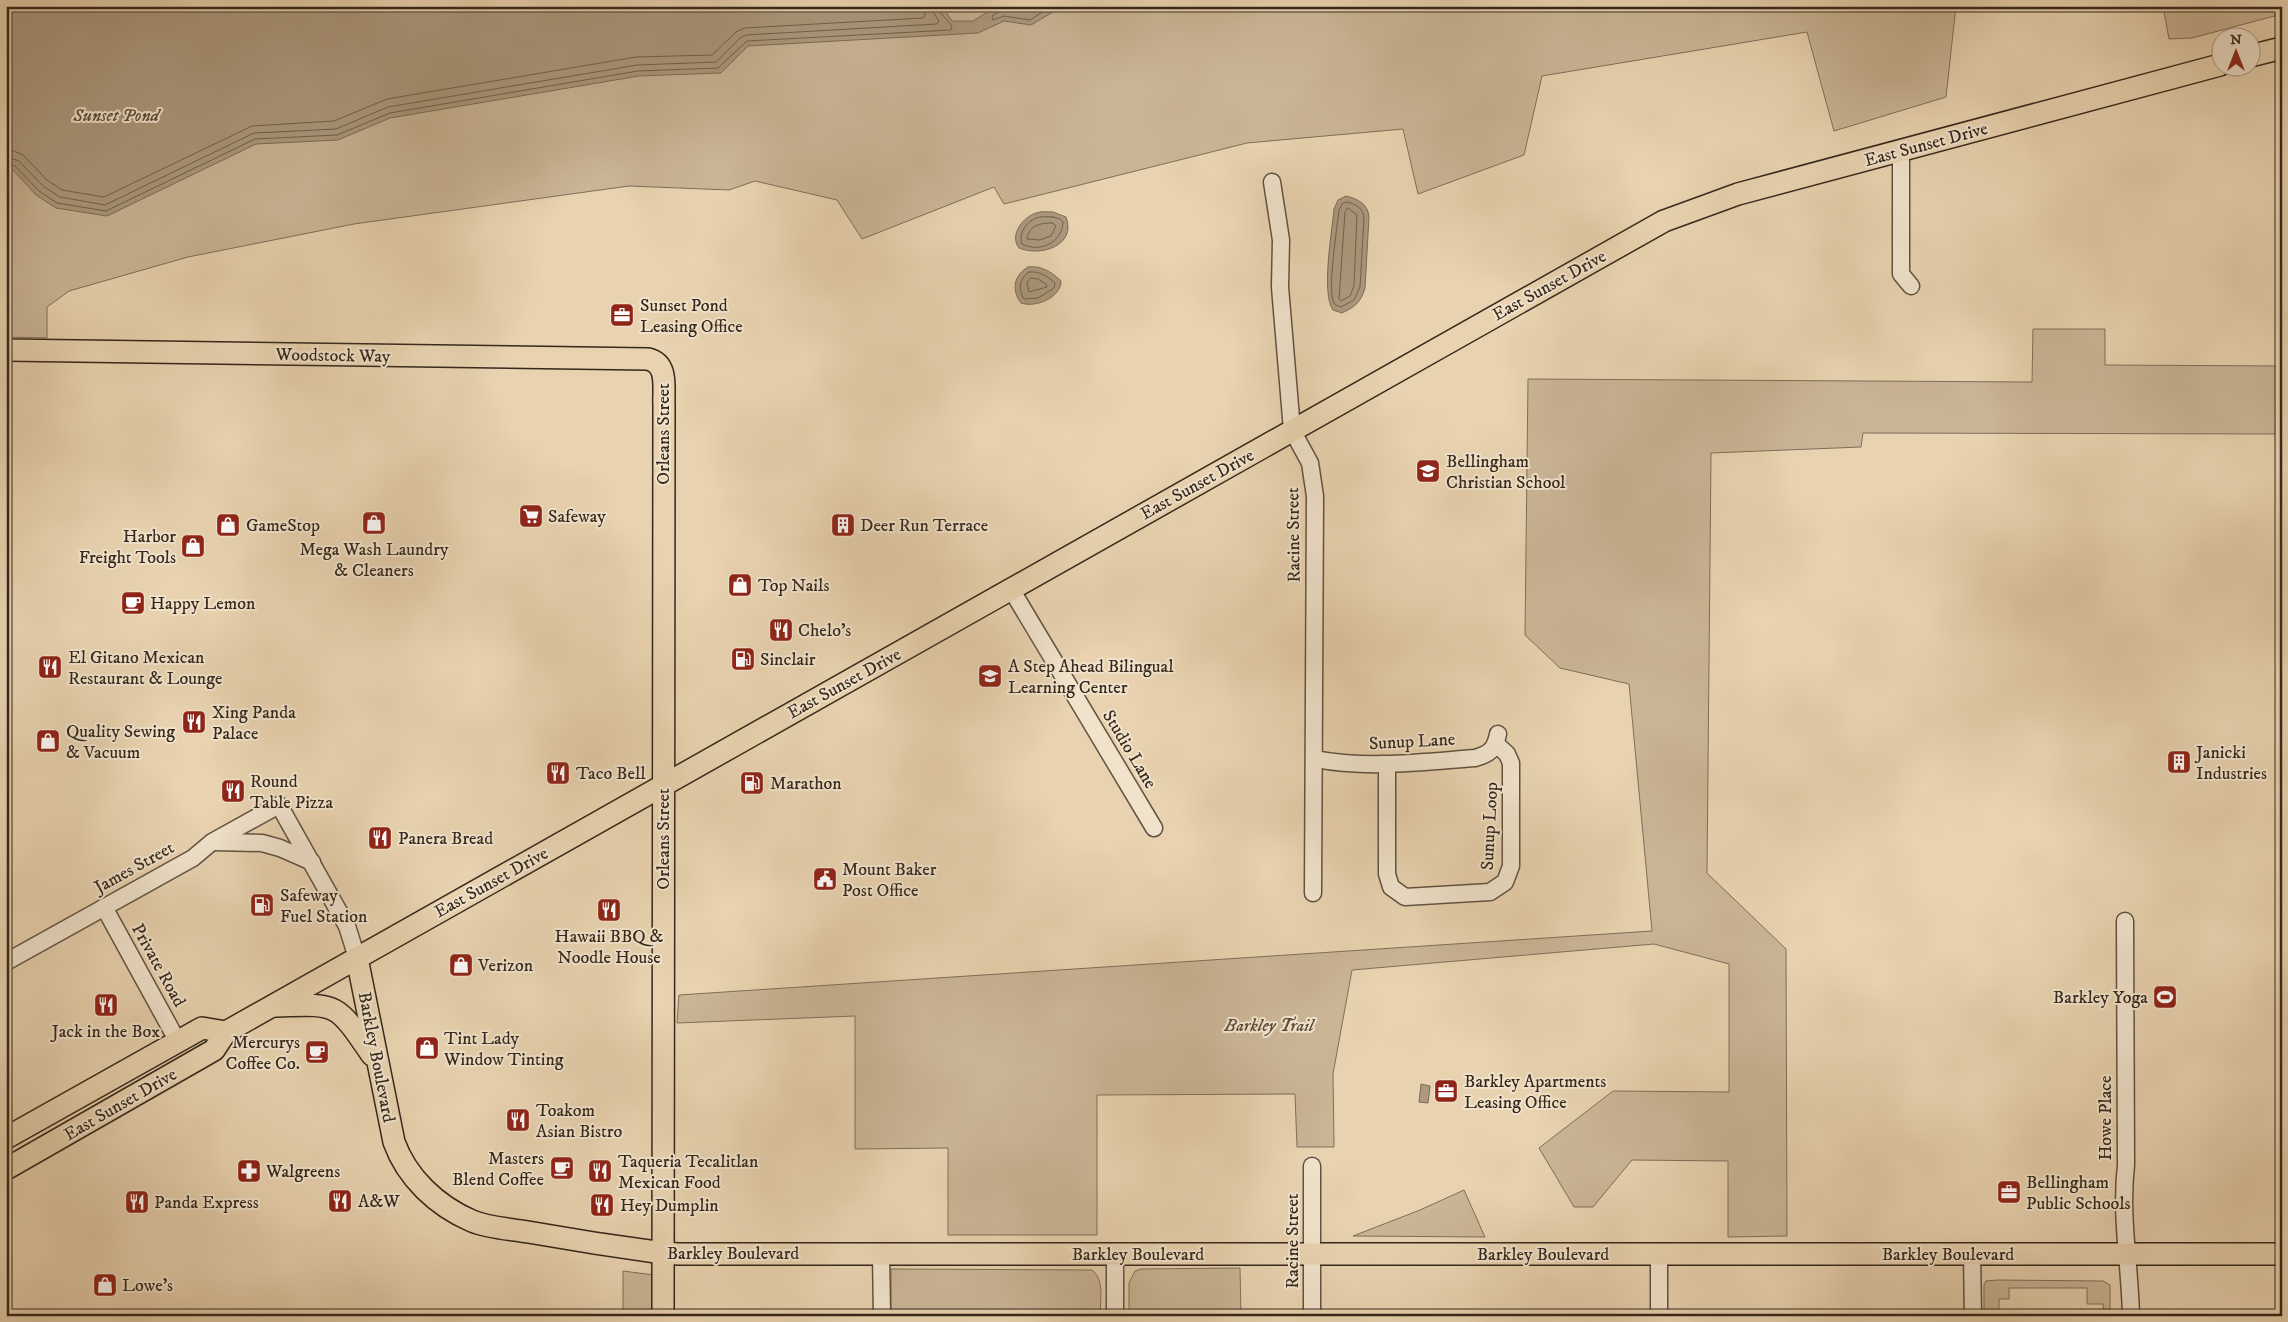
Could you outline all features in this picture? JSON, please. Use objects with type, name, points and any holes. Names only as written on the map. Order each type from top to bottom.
[{"type":"main road","points":[[2260,54],[2282,48]]},
{"type":"main road","name":"East Sunset Drive","points":[[6,1169],[214,1050],[226,1032],[270,1006],[1664,221],[1738,194],[2210,67]]},
{"type":"main road","name":"Woodstock Way","points":[[6,350],[648,358],[659,364]]},
{"type":"main road","name":"Orleans Street","points":[[659,364],[663,373],[663,1316]]},
{"type":"main road","name":"Barkley Boulevard","points":[[357,958],[377,1062],[398,1152],[421,1187],[448,1208],[472,1221],[485,1225],[663,1253],[2282,1254]]},
{"type":"main road","points":[[270,1006],[318,1005],[335,1009],[348,1020],[377,1062]]},
{"type":"main road","name":"East Sunset Drive","points":[[6,1138],[202,1028],[226,1032]]},
{"type":"street","points":[[1901,151],[1901,274],[1911,286]]},
{"type":"street","name":"Racine Street","points":[[1272,182],[1281,240],[1280,287],[1292,430],[1310,463],[1315,496],[1313,893]]},
{"type":"street","name":"Studio Lane","points":[[1011,589],[1154,828]]},
{"type":"street","name":"Sunup Lane","points":[[1315,760],[1332,763],[1387,765],[1475,758],[1491,751],[1497,739]]},
{"type":"street","name":"Sunup Loop","points":[[1387,765],[1387,874],[1395,891],[1405,896],[1490,892],[1505,882],[1511,866],[1511,763],[1497,739]]},
{"type":"street","name":"Barkley Boulevard","points":[[279,804],[347,926],[357,958]]},
{"type":"street","name":"James Street","points":[[6,962],[193,858],[212,842],[279,804]]},
{"type":"street","points":[[212,842],[262,843],[280,848],[312,862]]},
{"type":"street","name":"Private Road","points":[[104,907],[178,1042]]},
{"type":"street","name":"Howe Place","points":[[2125,921],[2126,1165],[2123,1189],[2131,1316]]},
{"type":"street","name":"Racine Street","points":[[1312,1166],[1312,1316]]},
{"type":"street","points":[[881,1254],[882,1316]]},
{"type":"street","points":[[1115,1254],[1115,1316]]},
{"type":"street","points":[[1659,1254],[1660,1316]]},
{"type":"street","points":[[1972,1254],[1972,1316]]},
{"type":"green space","points":[[6,6],[1956,6],[1946,97],[1834,131],[1807,32],[1542,76],[1524,155],[1418,194],[1403,129],[1247,143],[1004,204],[994,187],[862,239],[837,200],[755,181],[729,190],[629,186],[354,224],[188,257],[69,291],[47,307],[47,338],[6,337]]},
{"type":"green space","points":[[2163,6],[2282,6],[2282,14],[2230,28],[2210,28],[2210,33],[2192,38],[2169,39]]},
{"type":"green space","name":"Barkley Trail","points":[[2033,329],[2105,329],[2105,365],[2282,366],[2282,434],[1863,433],[1861,447],[1711,453],[1707,873],[1786,949],[1787,1236],[1728,1237],[1728,1161],[1632,1160],[1593,1207],[1574,1207],[1539,1148],[1613,1091],[1729,1092],[1729,964],[1654,944],[1352,970],[1333,1074],[1334,1147],[1297,1147],[1295,1094],[1097,1095],[1097,1235],[948,1235],[948,1148],[855,1149],[855,1016],[677,1023],[679,995],[1652,931],[1629,684],[1560,668],[1525,635],[1528,379],[2032,382]]},
{"type":"green space","points":[[1464,1190],[1485,1237],[1353,1236],[1420,1210]]},
{"type":"green space","points":[[1240,1268],[1241,1316],[1129,1316],[1129,1283],[1135,1271],[1141,1269]]},
{"type":"green space","points":[[891,1269],[1092,1270],[1099,1279],[1101,1297],[1100,1316],[891,1316]]},
{"type":"green space","points":[[623,1271],[654,1275],[654,1316],[623,1316]]},
{"type":"green space","points":[[1986,1281],[2103,1281],[2110,1285],[2110,1316],[2104,1316],[2103,1304],[2087,1304],[2087,1288],[2009,1288],[2009,1299],[1999,1299],[1999,1316],[1984,1316],[1984,1285]]},
{"type":"water","name":"Sunset Pond","points":[[6,6],[942,6],[952,21],[973,21],[997,6],[1063,6],[1031,25],[1004,21],[978,33],[748,46],[721,73],[639,76],[390,118],[338,140],[256,144],[107,216],[56,208],[36,195],[12,169],[6,179]]},
{"type":"water","points":[[1346,196],[1362,203],[1367,209],[1369,217],[1365,288],[1357,304],[1342,313],[1333,310],[1328,290],[1328,277],[1334,209],[1338,200]]},
{"type":"water","points":[[1053,212],[1066,217],[1068,227],[1062,242],[1046,250],[1037,251],[1019,248],[1016,238],[1022,222],[1036,213]]},
{"type":"water","points":[[1028,267],[1041,268],[1050,272],[1061,281],[1060,287],[1052,297],[1040,303],[1021,303],[1015,288],[1017,278]]},
{"type":"water","points":[[1421,1084],[1430,1086],[1428,1103],[1419,1102]]},
{"type":"place","name":"Sunset Pond Leasing Office","points":[[622,315]]},
{"type":"place","name":"Bellingham Christian School","points":[[1428,471]]},
{"type":"place","name":"Safeway","points":[[531,516]]},
{"type":"place","name":"Mega Wash Laundry & Cleaners","points":[[374,523]]},
{"type":"place","name":"GameStop","points":[[228,525]]},
{"type":"place","name":"Deer Run Terrace","points":[[843,525]]},
{"type":"place","name":"Harbor Freight Tools","points":[[193,546]]},
{"type":"place","name":"Top Nails","points":[[740,585]]},
{"type":"place","name":"Happy Lemon","points":[[133,603]]},
{"type":"place","name":"Chelo's","points":[[781,630]]},
{"type":"place","name":"Sinclair","points":[[743,659]]},
{"type":"place","name":"El Gitano Mexican Restaurant & Lounge","points":[[50,667]]},
{"type":"place","name":"A Step Ahead Bilingual Learning Center","points":[[990,676]]},
{"type":"place","name":"Xing Panda Palace","points":[[194,722]]},
{"type":"place","name":"Quality Sewing & Vacuum","points":[[48,741]]},
{"type":"place","name":"Janicki Industries","points":[[2179,762]]},
{"type":"place","name":"Taco Bell","points":[[558,773]]},
{"type":"place","name":"Marathon","points":[[752,783]]},
{"type":"place","name":"Round Table Pizza","points":[[233,791]]},
{"type":"place","name":"Panera Bread","points":[[380,838]]},
{"type":"place","name":"Mount Baker Post Office","points":[[825,879]]},
{"type":"place","name":"Safeway Fuel Station","points":[[262,905]]},
{"type":"place","name":"Hawaii BBQ & Noodle House","points":[[609,910]]},
{"type":"place","name":"Verizon","points":[[461,965]]},
{"type":"place","name":"Barkley Yoga","points":[[2165,997]]},
{"type":"place","name":"Jack in the Box","points":[[106,1005]]},
{"type":"place","name":"Tint Lady Window Tinting","points":[[427,1048]]},
{"type":"place","name":"Mercurys Coffee Co.","points":[[317,1052]]},
{"type":"place","name":"Barkley Apartments Leasing Office","points":[[1446,1091]]},
{"type":"place","name":"Toakom Asian Bistro","points":[[518,1120]]},
{"type":"place","name":"Masters Blend Coffee","points":[[562,1168]]},
{"type":"place","name":"Walgreens","points":[[249,1171]]},
{"type":"place","name":"Taqueria Tecalitlan Mexican Food","points":[[600,1171]]},
{"type":"place","name":"Bellingham Public Schools","points":[[2009,1192]]},
{"type":"place","name":"A&W","points":[[340,1201]]},
{"type":"place","name":"Panda Express","points":[[137,1202]]},
{"type":"place","name":"Hey Dumplin","points":[[602,1205]]},
{"type":"place","name":"Lowe's","points":[[105,1285]]}]
